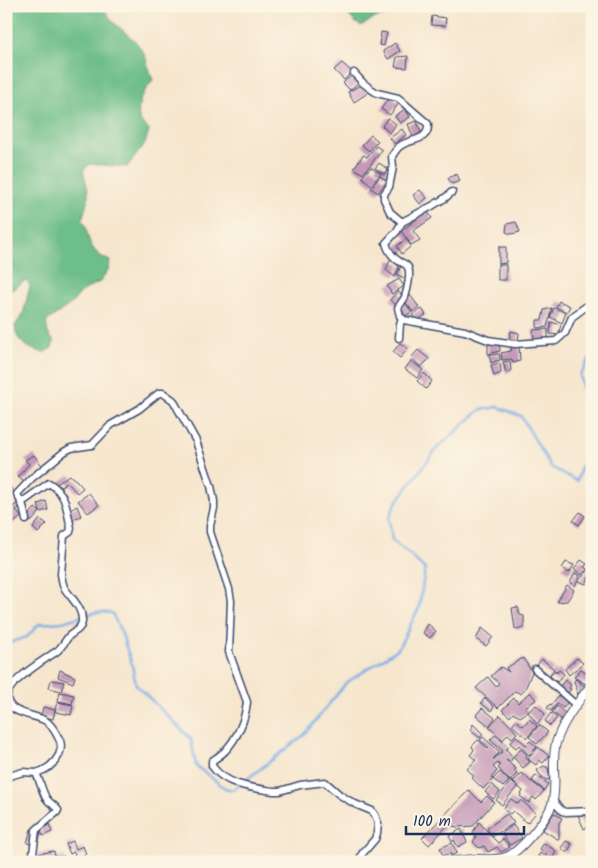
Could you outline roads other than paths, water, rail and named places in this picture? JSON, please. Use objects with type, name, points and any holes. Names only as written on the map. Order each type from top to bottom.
[{"type":"street","points":[[354,73],[363,83],[377,93],[398,98],[428,126],[428,132],[425,136],[402,145],[392,156],[393,168],[384,199],[390,212],[402,222]]},
{"type":"street","points":[[452,192],[432,206],[402,222],[386,243],[386,247],[396,259],[410,270],[408,288],[398,308],[406,322],[465,331],[488,340],[516,344],[556,341],[565,333],[572,317],[592,302]]},
{"type":"street","points":[[399,338],[402,318]]},
{"type":"street","points":[[26,520],[23,506],[17,496],[38,472],[71,448],[91,446],[111,426],[159,393],[164,393],[173,400],[196,441],[210,486],[214,505],[210,532],[229,589],[229,652],[247,702],[246,711],[233,740],[211,764],[220,775],[231,782],[273,791],[325,782],[340,795],[372,811],[376,818],[378,830],[375,839],[361,855],[364,862]]},
{"type":"street","points":[[6,778],[23,772],[36,774],[46,770],[60,754],[61,742],[48,722],[13,708],[7,698],[7,693],[12,685],[27,672],[57,651],[80,627],[82,619],[78,604],[64,587],[61,574],[64,537],[70,532],[71,528],[66,503],[61,494],[48,483],[21,503]]},
{"type":"street","points":[[535,669],[576,705]]},
{"type":"street","points":[[449,862],[476,859],[507,859],[531,836],[541,823],[553,801],[553,759],[556,743],[566,720],[592,684]]},
{"type":"street","points":[[32,862],[36,830],[58,810],[46,798],[36,774]]},
{"type":"street","points":[[553,801],[566,812],[592,811]]},
{"type":"waterway","points":[[6,644],[27,637],[39,624],[62,622],[97,612],[112,613],[122,634],[136,685],[191,739],[196,766],[225,788],[233,790],[304,735],[346,683],[398,649],[419,608],[425,569],[392,540],[389,519],[395,504],[437,448],[480,410],[498,407],[521,416],[551,467],[577,481],[583,462],[589,419],[580,375],[592,355]]}]
